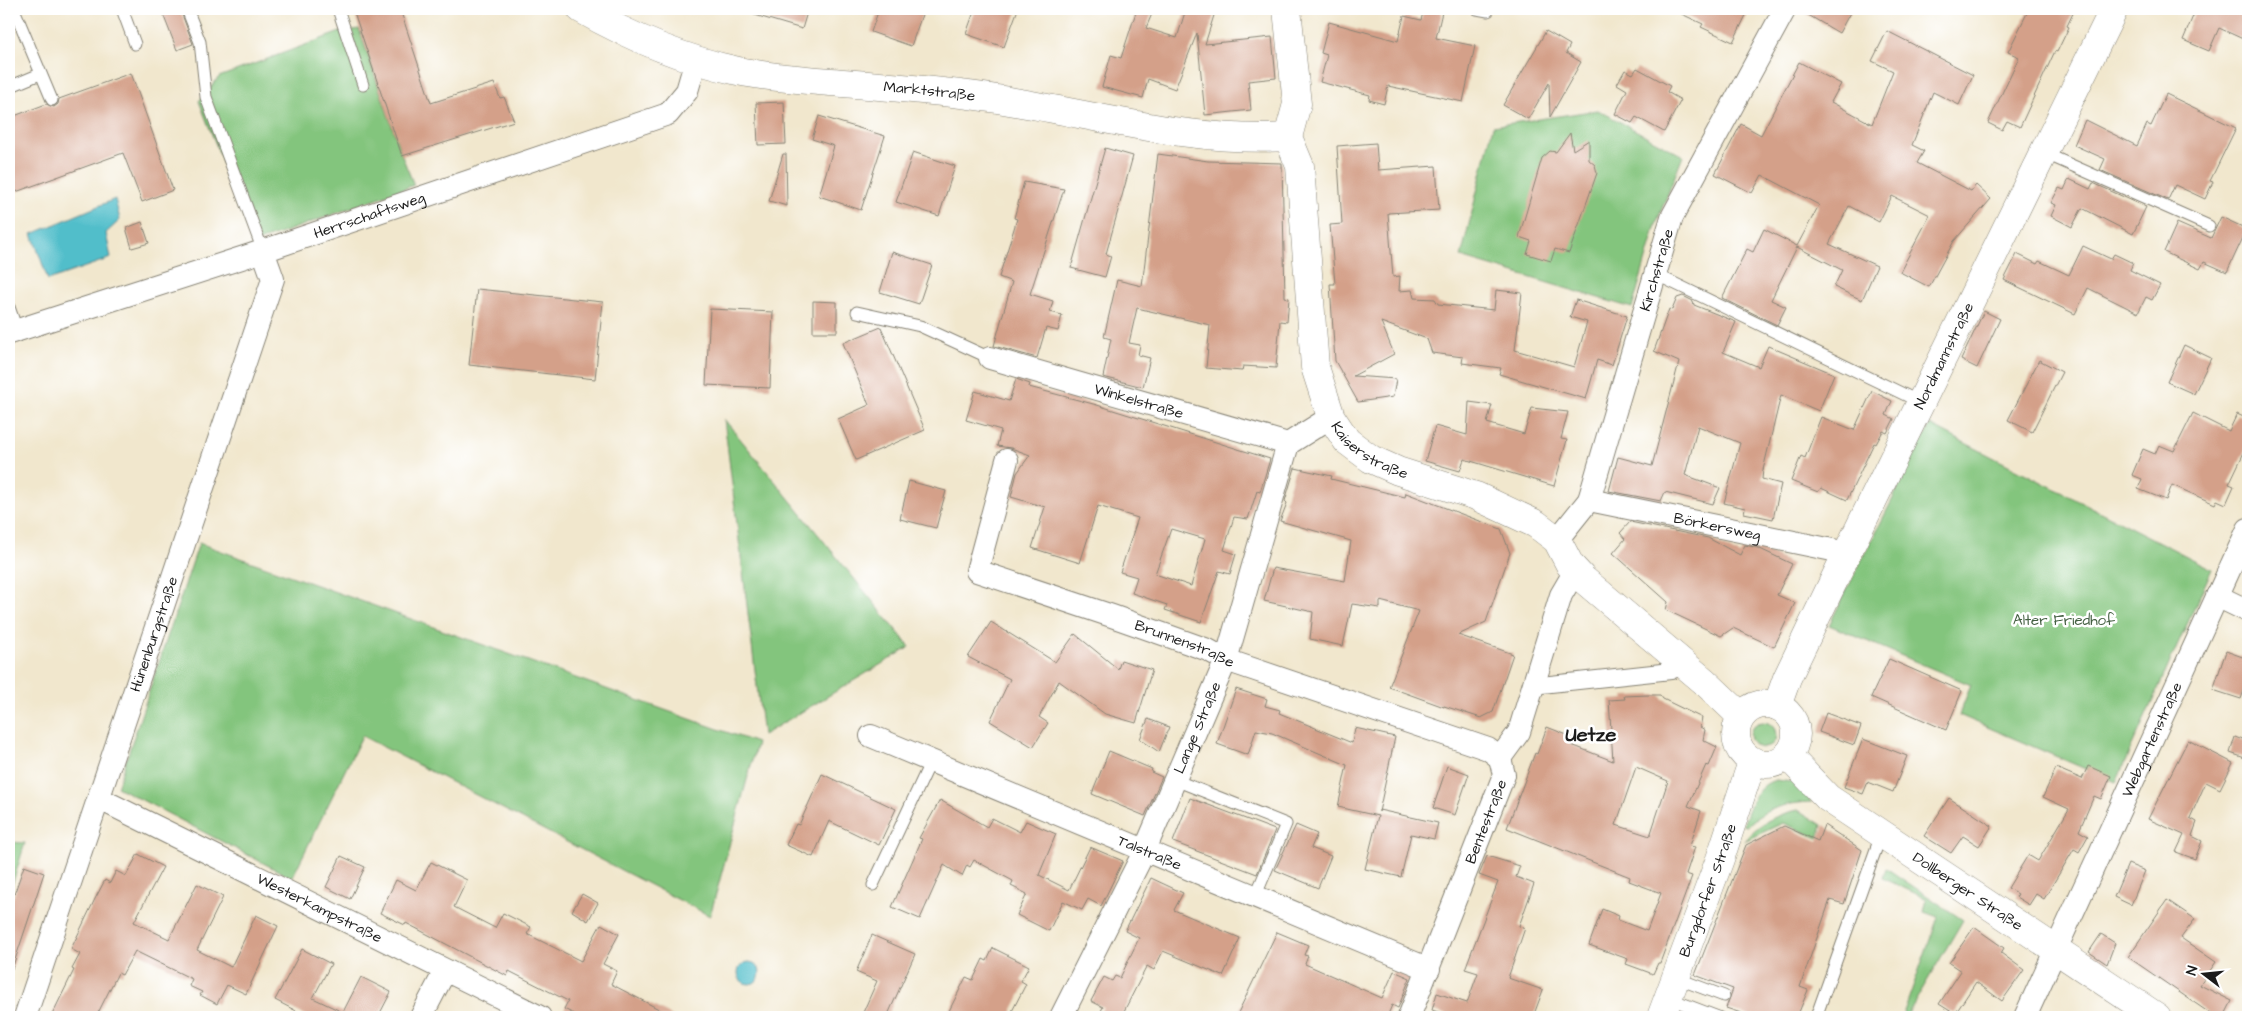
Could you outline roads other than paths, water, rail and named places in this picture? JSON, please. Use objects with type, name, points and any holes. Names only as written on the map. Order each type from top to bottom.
[{"type":"street","points":[[1287,9],[1297,104],[1288,138]]},
{"type":"street","name":"Kirchstraße","points":[[1557,540],[1588,500],[1672,217],[1785,9]]},
{"type":"street","name":"Nordmannstraße","points":[[1777,706],[1787,678],[1847,553],[2114,9]]},
{"type":"street","name":"Marktstraße","points":[[586,10],[644,42],[696,60],[739,71],[996,98],[1173,132],[1256,139],[1288,138]]},
{"type":"street","name":"Herrschaftsweg","points":[[13,331],[263,251],[668,114],[687,91],[696,60]]},
{"type":"street","name":"Kaiserstraße","points":[[1288,138],[1300,166],[1315,367],[1331,417],[1347,441],[1371,459],[1398,471],[1476,496],[1536,524],[1557,540],[1575,571],[1741,716]]},
{"type":"street","name":"Hünenburgstraße","points":[[25,1017],[100,799],[273,279],[263,251]]},
{"type":"street","name":"Winkelstraße","points":[[990,358],[1288,444]]},
{"type":"street","points":[[1288,444],[1331,417]]},
{"type":"street","name":"Lange Straße","points":[[1061,1017],[1144,852],[1226,660],[1288,444]]},
{"type":"street","name":"Brunnenstraße","points":[[1007,460],[977,571],[1165,634],[1208,650],[1226,660],[1488,749],[1500,758]]},
{"type":"street","name":"Börkersweg","points":[[1588,500],[1847,553]]},
{"type":"street","name":"Webgartenstraße","points":[[2025,1017],[2248,529]]},
{"type":"street","name":"Bentestraße","points":[[1409,1017],[1504,775],[1500,758],[1519,732],[1560,595],[1575,571]]},
{"type":"street","points":[[2217,596],[2248,611]]},
{"type":"street","points":[[1532,686],[1671,671],[1684,665]]},
{"type":"street","points":[[1768,704],[1777,706],[1786,711],[1796,728],[1796,738],[1788,756],[1780,762],[1771,765],[1761,765],[1752,762],[1745,757],[1736,742],[1735,732],[1741,716],[1758,705],[1768,704]]},
{"type":"street","name":"Talstraße","points":[[871,736],[1429,970]]},
{"type":"street","name":"Dollberger Straße","points":[[1788,756],[1828,798],[2158,1017]]},
{"type":"street","name":"Burgdorfer Straße","points":[[1668,998],[1720,859],[1752,762]]},
{"type":"street","name":"Westerkampstraße","points":[[100,799],[540,1017]]},
{"type":"street","points":[[421,1017],[445,971]]},
{"type":"lane","points":[[14,9],[52,100]]},
{"type":"lane","points":[[122,9],[135,44]]},
{"type":"lane","points":[[187,9],[200,42],[206,96],[263,251]]},
{"type":"lane","points":[[338,9],[363,85]]},
{"type":"lane","points":[[9,87],[40,74]]},
{"type":"lane","points":[[2044,154],[2209,226]]},
{"type":"lane","points":[[1656,274],[1922,403]]},
{"type":"lane","points":[[9,308],[13,331]]},
{"type":"lane","points":[[857,312],[920,326],[990,358]]},
{"type":"lane","points":[[873,885],[931,762]]},
{"type":"lane","points":[[1174,780],[1286,824],[1254,897]]},
{"type":"lane","points":[[1816,1017],[1882,835]]},
{"type":"lane","points":[[1668,998],[1724,996]]},
{"type":"lane","points":[[1668,998],[1718,1017]]},
{"type":"water","points":[[115,199],[120,220],[106,233],[111,258],[48,280],[32,234]]},
{"type":"water","points":[[749,962],[757,965],[760,973],[757,981],[749,984],[741,981],[738,973],[741,965]]},
{"type":"district","name":"Uetze","points":[[1591,735]]},
{"type":"park label","name":"Alter Friedhof","points":[[2064,620]]}]
